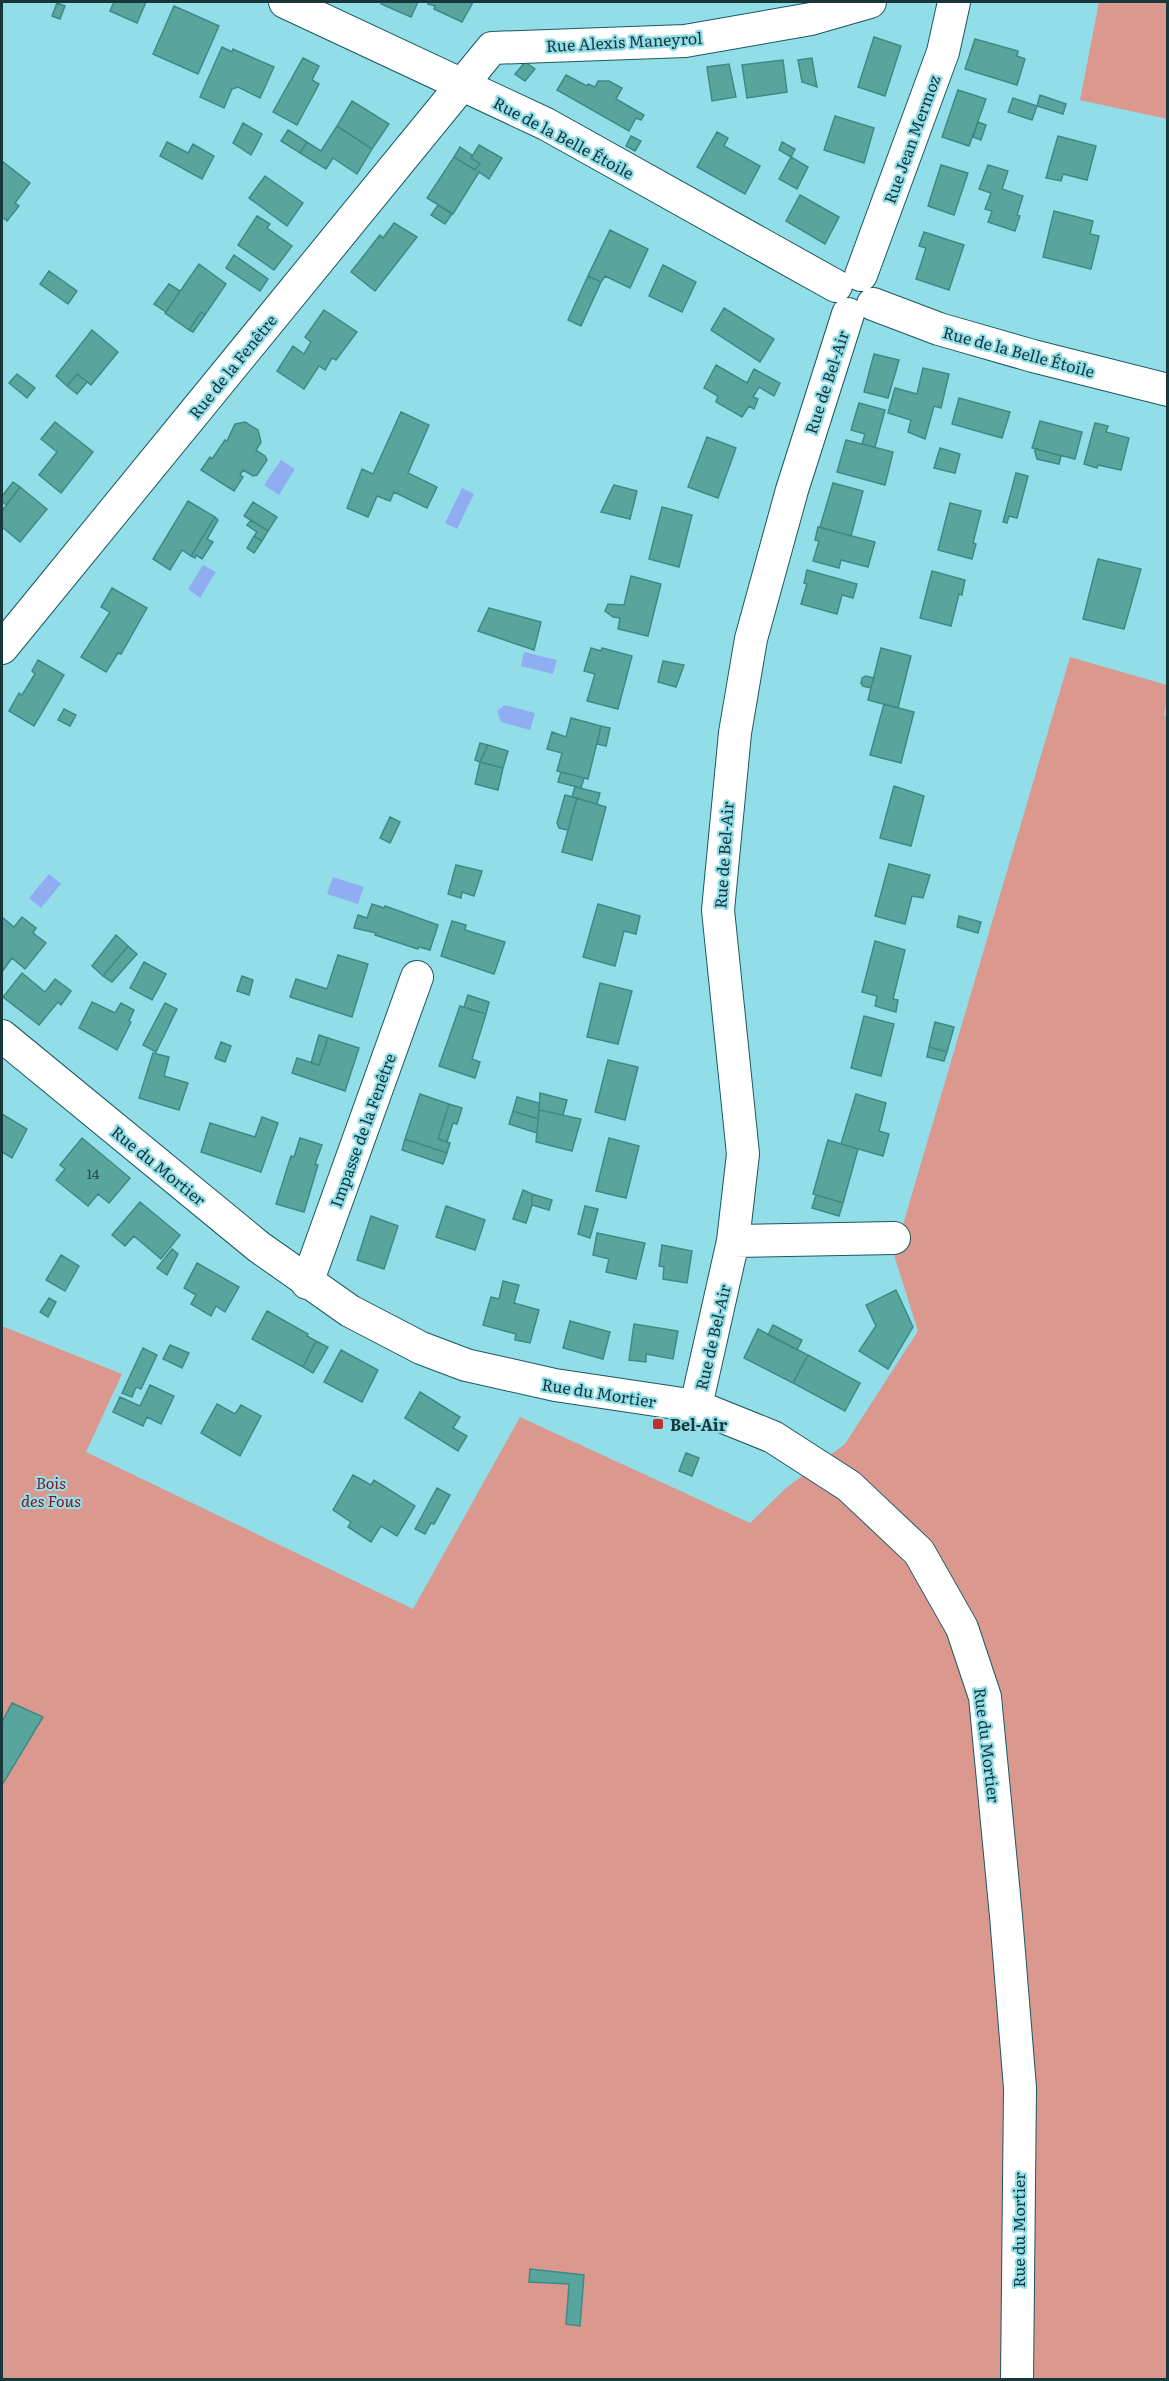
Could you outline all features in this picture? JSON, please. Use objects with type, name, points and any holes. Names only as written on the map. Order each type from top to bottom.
[{"type":"street","name":"Rue de la Belle Étoile","points":[[285,2],[546,124],[848,280]]},
{"type":"street","name":"Rue Alexis Maneyrol","points":[[464,85],[492,48],[685,41],[812,18],[870,2]]},
{"type":"street","name":"Rue Jean Mermoz","points":[[848,280],[943,52],[954,2]]},
{"type":"street","name":"Rue de la Fenêtre","points":[[2,648],[464,85]]},
{"type":"street","points":[[848,280],[872,284],[875,290],[861,309]]},
{"type":"street","name":"Rue de la Belle Étoile","points":[[861,309],[1167,390]]},
{"type":"street","name":"Rue de Bel-Air","points":[[696,1406],[734,1241],[743,1154],[718,909],[735,733],[754,628],[792,490],[861,309]]},
{"type":"street","name":"Impasse de la Fenêtre","points":[[307,1283],[417,977]]},
{"type":"street","name":"Rue du Mortier","points":[[2,1036],[259,1247],[307,1283],[387,1332],[466,1365],[555,1385],[696,1406],[773,1437],[849,1485],[919,1552],[962,1628],[985,1697],[1020,2088],[1017,2379]]},
{"type":"street","points":[[734,1241],[894,1238]]},
{"type":"green space","points":[[1099,2],[1167,2],[1167,119],[1080,100]]},
{"type":"green space","name":"Bois des Fous","points":[[1070,657],[1167,685],[1164,715],[1168,716],[1167,2379],[2,2379],[2,1326],[122,1374],[86,1452],[413,1609],[520,1417],[750,1523],[786,1488],[845,1444],[918,1331],[894,1255]]},
{"type":"water","points":[[281,460],[295,469],[279,495],[264,485]]},
{"type":"water","points":[[462,488],[474,494],[457,529],[445,523]]},
{"type":"water","points":[[203,565],[216,572],[200,598],[188,589]]},
{"type":"water","points":[[524,652],[557,660],[553,674],[521,666]]},
{"type":"water","points":[[505,705],[535,713],[530,730],[501,722],[497,711]]},
{"type":"water","points":[[49,874],[61,884],[41,908],[29,898]]},
{"type":"water","points":[[333,877],[364,887],[358,904],[327,894]]},
{"type":"building","points":[[114,2],[146,2],[137,23],[110,11]]},
{"type":"building","points":[[382,2],[418,2],[411,17],[381,4]]},
{"type":"building","points":[[429,2],[473,2],[462,22],[434,9],[435,6],[428,4]]},
{"type":"building","points":[[57,3],[65,6],[60,19],[52,16]]},
{"type":"building","points":[[174,6],[219,26],[198,74],[153,54]]},
{"type":"building","points":[[874,37],[901,46],[885,96],[858,87]]},
{"type":"building","points":[[975,39],[1018,51],[1017,56],[1025,59],[1017,85],[965,69]]},
{"type":"building","points":[[222,47],[232,52],[233,49],[274,67],[260,98],[238,87],[232,89],[224,108],[200,97]]},
{"type":"building","points":[[303,58],[319,66],[312,80],[319,84],[297,125],[273,112]]},
{"type":"building","points":[[812,58],[817,87],[802,82],[798,60]]},
{"type":"building","points":[[783,60],[787,92],[747,98],[742,65]]},
{"type":"building","points":[[525,62],[535,69],[525,81],[515,74]]},
{"type":"building","points":[[729,64],[736,97],[712,101],[707,67]]},
{"type":"building","points":[[566,75],[587,86],[588,84],[595,87],[598,81],[609,81],[622,88],[616,99],[644,115],[641,120],[636,118],[629,131],[557,90]]},
{"type":"building","points":[[958,90],[986,99],[969,146],[942,137]]},
{"type":"building","points":[[1040,95],[1066,104],[1063,114],[1037,106]]},
{"type":"building","points":[[1013,98],[1037,106],[1032,120],[1008,112]]},
{"type":"building","points":[[352,101],[389,124],[372,149],[337,126]]},
{"type":"building","points":[[835,116],[874,128],[864,163],[824,150]]},
{"type":"building","points":[[978,122],[986,125],[981,140],[973,137]]},
{"type":"building","points":[[243,123],[262,134],[251,155],[233,143]]},
{"type":"building","points":[[337,126],[372,149],[357,174],[333,158],[326,169],[300,153],[307,142],[321,151]]},
{"type":"building","points":[[288,130],[307,142],[300,153],[281,141]]},
{"type":"building","points":[[717,132],[728,138],[724,146],[760,166],[745,194],[697,167]]},
{"type":"building","points":[[631,136],[641,141],[635,151],[626,146]]},
{"type":"building","points":[[1058,136],[1096,146],[1087,180],[1063,174],[1061,181],[1046,178]]},
{"type":"building","points":[[167,142],[188,153],[193,144],[214,156],[202,179],[160,156]]},
{"type":"building","points":[[782,142],[795,149],[791,157],[779,150]]},
{"type":"building","points":[[479,145],[502,158],[489,179],[479,172],[453,214],[427,198],[454,157],[475,170],[480,164],[471,158]]},
{"type":"building","points":[[460,147],[480,164],[475,170],[454,157]]},
{"type":"building","points":[[791,157],[808,167],[797,189],[779,179]]},
{"type":"building","points":[[2,161],[30,183],[15,203],[19,206],[7,221],[2,217]]},
{"type":"building","points":[[941,165],[968,173],[954,215],[928,206]]},
{"type":"building","points":[[988,165],[1008,171],[1002,189],[1023,196],[1015,231],[988,222],[992,211],[985,209],[991,193],[979,189]]},
{"type":"building","points":[[265,176],[303,203],[287,226],[249,198]]},
{"type":"building","points":[[800,195],[839,217],[825,244],[786,221]]},
{"type":"building","points":[[438,205],[452,214],[445,224],[431,215]]},
{"type":"building","points":[[1054,211],[1093,221],[1090,234],[1099,236],[1091,269],[1043,257]]},
{"type":"building","points":[[257,216],[270,224],[267,228],[292,246],[274,270],[238,245]]},
{"type":"building","points":[[394,223],[417,237],[375,291],[351,272],[380,235],[383,238]]},
{"type":"building","points":[[610,230],[648,249],[630,288],[605,276],[601,282],[588,276]]},
{"type":"building","points":[[924,232],[964,245],[949,290],[916,279],[926,248],[919,246]]},
{"type":"building","points":[[234,255],[268,279],[260,291],[226,268]]},
{"type":"building","points":[[199,264],[226,284],[205,315],[201,312],[189,330],[165,313]]},
{"type":"building","points":[[663,265],[696,282],[682,312],[649,296]]},
{"type":"building","points":[[49,271],[77,291],[68,304],[40,284]]},
{"type":"building","points":[[588,276],[601,282],[581,326],[568,320]]},
{"type":"building","points":[[169,284],[180,291],[166,312],[154,304]]},
{"type":"building","points":[[724,308],[774,339],[760,362],[711,330]]},
{"type":"building","points":[[324,310],[357,332],[336,360],[332,358],[325,370],[319,366],[304,389],[277,371],[293,346],[304,354],[311,342],[305,337]]},
{"type":"building","points":[[201,312],[205,315],[193,332],[189,330]]},
{"type":"building","points":[[92,330],[118,352],[91,385],[77,374],[67,386],[56,376]]},
{"type":"building","points":[[874,354],[899,360],[888,398],[864,392]]},
{"type":"building","points":[[716,365],[747,383],[754,369],[780,383],[774,396],[759,387],[753,397],[758,399],[754,409],[749,406],[742,417],[716,402],[718,396],[704,388]]},
{"type":"building","points":[[923,368],[949,374],[941,408],[934,406],[925,439],[908,432],[911,420],[888,413],[895,388],[917,394]]},
{"type":"building","points":[[17,374],[35,388],[27,398],[9,383]]},
{"type":"building","points":[[77,374],[87,382],[77,394],[67,386]]},
{"type":"building","points":[[959,398],[1010,412],[1002,438],[952,424]]},
{"type":"building","points":[[859,403],[885,410],[875,447],[862,444],[865,434],[851,430]]},
{"type":"building","points":[[401,412],[429,425],[408,473],[437,487],[427,508],[394,492],[390,501],[377,496],[368,517],[347,508],[362,469],[373,474]]},
{"type":"building","points":[[1040,421],[1082,432],[1075,459],[1032,448]]},
{"type":"building","points":[[55,422],[93,452],[61,493],[39,475],[57,452],[41,439]]},
{"type":"building","points":[[245,422],[258,430],[261,442],[256,450],[267,460],[257,475],[253,476],[243,470],[240,475],[243,477],[234,491],[201,470],[225,440],[227,441],[235,424]]},
{"type":"building","points":[[1095,423],[1108,426],[1106,432],[1129,438],[1121,470],[1098,465],[1097,468],[1084,464]]},
{"type":"building","points":[[707,437],[736,448],[718,498],[688,487]]},
{"type":"building","points":[[846,440],[893,452],[885,485],[837,472]]},
{"type":"building","points":[[940,448],[960,454],[955,473],[934,468]]},
{"type":"building","points":[[1034,448],[1061,456],[1059,464],[1037,459]]},
{"type":"building","points":[[1016,473],[1028,476],[1017,518],[1009,516],[1007,523],[1003,522]]},
{"type":"building","points":[[13,482],[20,487],[6,505],[2,501],[2,496]]},
{"type":"building","points":[[833,483],[863,491],[851,536],[820,527]]},
{"type":"building","points":[[614,485],[637,491],[630,519],[601,512]]},
{"type":"building","points":[[20,487],[47,509],[20,542],[2,527],[2,511]]},
{"type":"building","points":[[188,501],[215,517],[191,556],[182,550],[170,570],[153,559]]},
{"type":"building","points":[[253,502],[277,517],[268,531],[244,516]]},
{"type":"building","points":[[950,503],[981,511],[973,543],[976,544],[972,559],[938,550]]},
{"type":"building","points":[[662,507],[692,515],[679,567],[649,559]]},
{"type":"building","points":[[215,517],[218,520],[207,539],[213,542],[202,559],[196,555],[195,558],[191,556]]},
{"type":"building","points":[[251,520],[268,531],[262,541],[254,536],[257,532],[247,525]]},
{"type":"building","points":[[818,527],[875,542],[868,567],[841,560],[839,568],[813,561],[819,541],[815,540]]},
{"type":"building","points":[[254,536],[262,541],[254,553],[247,548]]},
{"type":"building","points":[[1098,559],[1141,569],[1124,629],[1083,619]]},
{"type":"building","points":[[807,570],[857,584],[853,598],[842,595],[837,614],[801,604],[807,584],[804,583]]},
{"type":"building","points":[[932,571],[965,580],[951,626],[920,618]]},
{"type":"building","points":[[631,576],[661,584],[648,636],[618,629],[620,618],[613,617],[605,611],[608,604],[624,605]]},
{"type":"building","points":[[112,588],[147,608],[121,654],[118,653],[106,672],[81,657],[110,612],[101,607]]},
{"type":"building","points":[[489,608],[541,622],[534,650],[478,631]]},
{"type":"building","points":[[591,648],[601,651],[602,648],[632,656],[618,709],[587,701],[595,674],[584,671]]},
{"type":"building","points":[[881,648],[911,656],[898,708],[868,700]]},
{"type":"building","points":[[38,660],[64,675],[34,726],[9,711],[19,693],[22,695],[35,674],[32,671]]},
{"type":"building","points":[[663,661],[684,665],[676,687],[658,682]]},
{"type":"building","points":[[866,676],[874,678],[871,688],[861,683],[862,678]]},
{"type":"building","points":[[884,704],[914,712],[901,763],[870,755]]},
{"type":"building","points":[[64,709],[76,715],[70,726],[58,720]]},
{"type":"building","points":[[571,718],[601,726],[588,779],[557,771],[562,753],[547,749],[552,732],[566,737]]},
{"type":"building","points":[[601,726],[610,728],[606,746],[597,744]]},
{"type":"building","points":[[480,743],[488,745],[480,762],[475,760]]},
{"type":"building","points":[[488,745],[508,751],[503,768],[480,762]]},
{"type":"building","points":[[480,762],[503,768],[498,790],[475,784]]},
{"type":"building","points":[[561,772],[584,778],[581,788],[558,782]]},
{"type":"building","points":[[894,786],[924,796],[911,846],[880,838]]},
{"type":"building","points":[[575,787],[600,793],[597,804],[572,797]]},
{"type":"building","points":[[565,795],[577,798],[568,830],[559,828],[557,823]]},
{"type":"building","points":[[577,798],[606,807],[592,860],[562,852]]},
{"type":"building","points":[[390,817],[400,822],[390,843],[380,838]]},
{"type":"building","points":[[889,864],[930,875],[923,898],[912,896],[905,924],[875,916]]},
{"type":"building","points":[[456,865],[482,871],[474,896],[462,892],[461,898],[448,894]]},
{"type":"building","points":[[372,904],[384,908],[385,906],[438,925],[430,950],[419,947],[418,949],[375,935],[376,933],[354,928],[358,915],[367,918]]},
{"type":"building","points":[[598,904],[640,916],[636,934],[624,931],[615,966],[583,957]]},
{"type":"building","points":[[959,916],[981,922],[978,933],[957,927]]},
{"type":"building","points":[[22,917],[36,928],[33,933],[46,943],[25,969],[12,958],[2,972],[2,920],[3,918],[14,927]]},
{"type":"building","points":[[452,921],[466,925],[465,930],[505,942],[494,974],[441,956]]},
{"type":"building","points":[[116,935],[128,946],[103,976],[92,966]]},
{"type":"building","points":[[875,941],[905,950],[893,999],[898,1000],[896,1012],[875,1006],[877,996],[862,992]]},
{"type":"building","points":[[128,946],[137,954],[112,982],[103,976]]},
{"type":"building","points":[[338,955],[368,964],[352,1017],[290,997],[296,979],[327,989]]},
{"type":"building","points":[[144,962],[166,974],[152,1000],[130,988]]},
{"type":"building","points":[[22,973],[45,992],[55,979],[71,991],[61,1005],[58,1002],[39,1025],[3,997]]},
{"type":"building","points":[[242,976],[253,980],[249,995],[237,991]]},
{"type":"building","points":[[600,983],[632,991],[618,1044],[587,1037]]},
{"type":"building","points":[[468,995],[489,1002],[486,1014],[464,1007]]},
{"type":"building","points":[[92,1002],[115,1013],[121,1003],[134,1010],[129,1021],[131,1022],[117,1050],[79,1028]]},
{"type":"building","points":[[165,1003],[177,1009],[156,1052],[143,1045]]},
{"type":"building","points":[[460,1006],[486,1014],[472,1059],[480,1062],[475,1078],[439,1066]]},
{"type":"building","points":[[864,1016],[894,1024],[881,1076],[851,1068]]},
{"type":"building","points":[[935,1022],[954,1027],[947,1052],[929,1047]]},
{"type":"building","points":[[319,1035],[328,1038],[319,1065],[311,1063]]},
{"type":"building","points":[[328,1038],[359,1048],[345,1091],[292,1073],[297,1058],[319,1065]]},
{"type":"building","points":[[221,1042],[231,1046],[225,1062],[215,1058]]},
{"type":"building","points":[[929,1047],[947,1052],[944,1061],[927,1057]]},
{"type":"building","points":[[153,1053],[169,1057],[164,1076],[188,1083],[179,1110],[139,1098]]},
{"type":"building","points":[[608,1060],[638,1067],[625,1120],[595,1112]]},
{"type":"building","points":[[540,1093],[567,1100],[563,1115],[539,1110]]},
{"type":"building","points":[[420,1094],[449,1104],[438,1139],[450,1143],[447,1153],[405,1139]]},
{"type":"building","points":[[856,1094],[886,1103],[879,1131],[889,1134],[883,1156],[841,1144]]},
{"type":"building","points":[[517,1097],[539,1103],[538,1119],[513,1111]]},
{"type":"building","points":[[449,1104],[462,1108],[457,1124],[453,1123],[447,1142],[438,1139]]},
{"type":"building","points":[[539,1110],[581,1119],[572,1151],[536,1142]]},
{"type":"building","points":[[513,1111],[538,1119],[537,1133],[509,1124]]},
{"type":"building","points":[[2,1114],[27,1129],[12,1158],[2,1152]]},
{"type":"building","points":[[262,1117],[278,1123],[261,1172],[201,1152],[210,1123],[255,1137]]},
{"type":"building","points":[[82,1138],[130,1178],[109,1203],[98,1194],[88,1206],[56,1180],[65,1169],[60,1165]]},
{"type":"building","points":[[300,1138],[322,1145],[315,1164],[318,1165],[304,1212],[276,1204],[291,1156],[294,1157]]},
{"type":"building","points":[[609,1138],[639,1146],[626,1198],[596,1191]]},
{"type":"building","points":[[405,1139],[447,1153],[443,1164],[402,1150]]},
{"type":"building","points":[[828,1140],[858,1149],[843,1203],[813,1194]]},
{"type":"building","points":[[523,1190],[532,1194],[532,1205],[526,1223],[513,1219]]},
{"type":"building","points":[[532,1194],[552,1200],[549,1210],[532,1205]]},
{"type":"building","points":[[816,1195],[843,1203],[839,1216],[812,1208]]},
{"type":"building","points":[[140,1202],[180,1235],[161,1259],[134,1236],[125,1246],[112,1235]]},
{"type":"building","points":[[446,1206],[485,1220],[475,1250],[436,1237]]},
{"type":"building","points":[[585,1206],[598,1209],[590,1238],[578,1234]]},
{"type":"building","points":[[371,1216],[398,1226],[384,1269],[357,1260]]},
{"type":"building","points":[[597,1233],[645,1243],[636,1279],[606,1272],[609,1259],[593,1255]]},
{"type":"building","points":[[662,1245],[692,1251],[687,1283],[663,1279],[664,1267],[659,1266]]},
{"type":"building","points":[[172,1249],[178,1254],[167,1275],[157,1268]]},
{"type":"building","points":[[61,1255],[79,1266],[65,1291],[46,1280]]},
{"type":"building","points":[[197,1263],[239,1287],[225,1312],[216,1306],[211,1316],[191,1304],[196,1295],[184,1288]]},
{"type":"building","points":[[503,1281],[519,1285],[514,1303],[539,1310],[530,1343],[515,1340],[516,1334],[483,1325],[491,1297],[499,1299]]},
{"type":"building","points":[[896,1290],[913,1327],[888,1369],[859,1351],[876,1326],[866,1305]]},
{"type":"building","points":[[49,1298],[56,1302],[48,1317],[40,1312]]},
{"type":"building","points":[[267,1311],[316,1341],[303,1367],[252,1339]]},
{"type":"building","points":[[570,1321],[610,1332],[603,1359],[563,1348]]},
{"type":"building","points":[[634,1324],[678,1331],[673,1359],[646,1354],[646,1362],[629,1360]]},
{"type":"building","points":[[773,1325],[802,1340],[797,1350],[768,1335]]},
{"type":"building","points":[[758,1329],[808,1355],[793,1383],[744,1358]]},
{"type":"building","points":[[316,1341],[328,1347],[313,1373],[303,1367]]},
{"type":"building","points":[[170,1345],[189,1353],[182,1368],[163,1359]]},
{"type":"building","points":[[143,1348],[157,1355],[141,1389],[136,1387],[132,1397],[122,1393]]},
{"type":"building","points":[[341,1350],[378,1370],[362,1402],[324,1382]]},
{"type":"building","points":[[808,1355],[860,1383],[845,1411],[793,1383]]},
{"type":"building","points":[[150,1385],[174,1396],[161,1424],[147,1417],[143,1426],[113,1412],[120,1397],[140,1406]]},
{"type":"building","points":[[420,1392],[460,1417],[453,1428],[467,1436],[458,1451],[405,1418]]},
{"type":"building","points":[[217,1404],[235,1414],[241,1405],[261,1416],[240,1456],[201,1433]]},
{"type":"building","points":[[686,1453],[699,1458],[692,1476],[679,1471]]},
{"type":"building","points":[[353,1475],[371,1485],[374,1480],[415,1506],[397,1536],[381,1526],[371,1542],[348,1527],[351,1522],[333,1510]]},
{"type":"building","points":[[437,1488],[450,1495],[434,1524],[431,1523],[425,1534],[415,1529]]},
{"type":"building","points":[[12,1703],[43,1717],[2,1785],[2,1722]]},
{"type":"building","points":[[530,2269],[584,2275],[580,2326],[566,2324],[569,2284],[529,2282]]},
{"type":"place","name":"Bel-Air","points":[[658,1424]]}]
